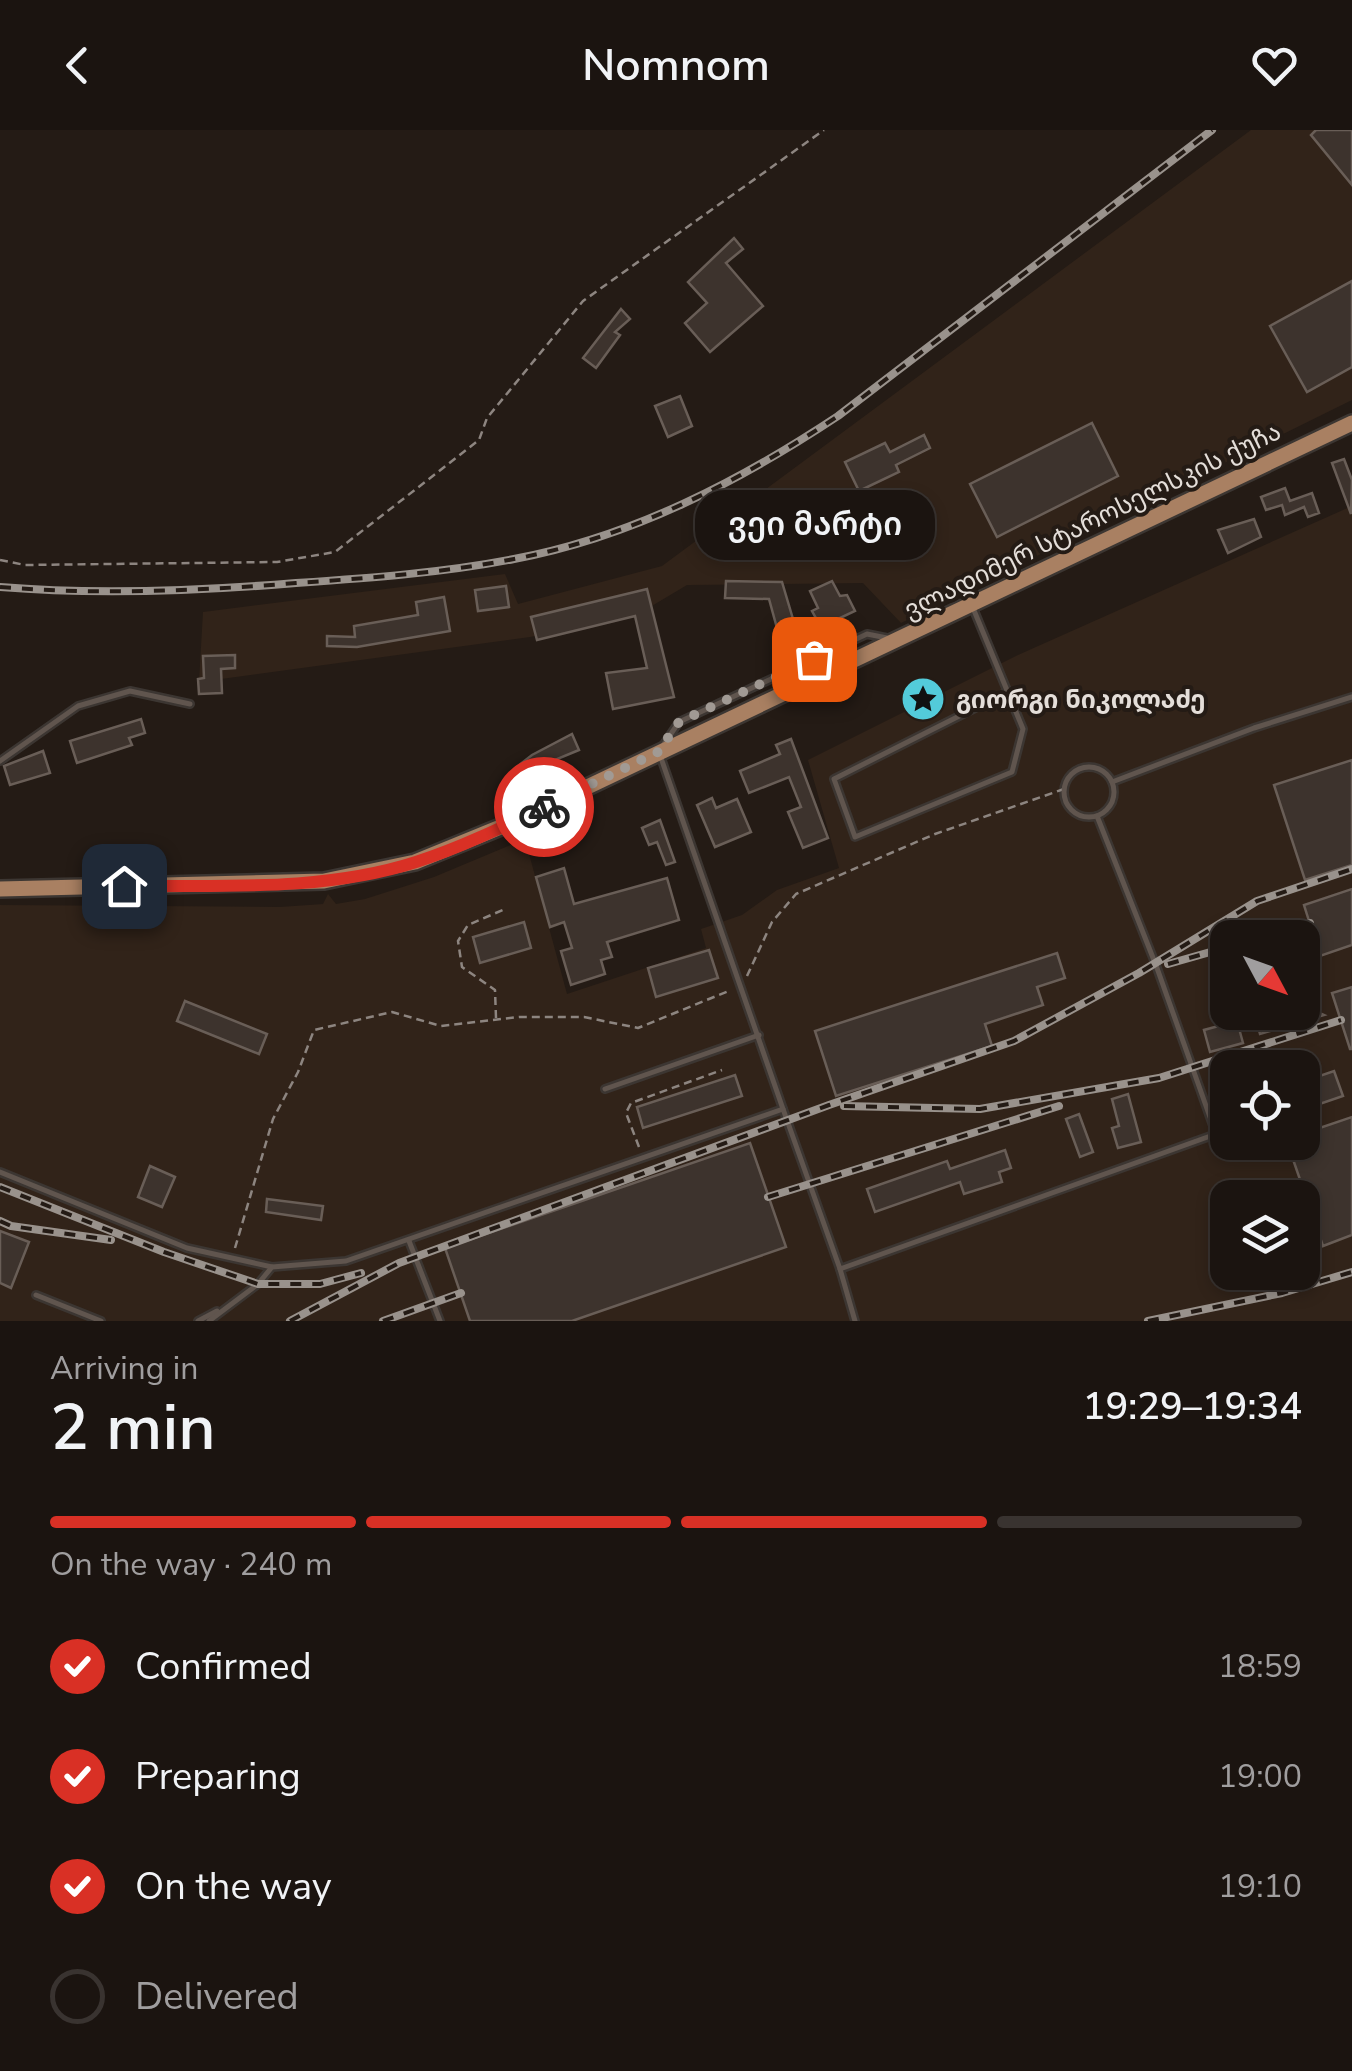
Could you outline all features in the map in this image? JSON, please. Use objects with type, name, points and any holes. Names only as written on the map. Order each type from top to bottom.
[{"type":"main road","name":"ვლადიმერ სტაროსელსკის ქუჩა","points":[[0,888],[278,884],[355,876],[415,862],[520,818],[1352,423]]},
{"type":"lane","points":[[972,605],[1023,729],[1012,772],[855,837],[834,778],[1007,692]]},
{"type":"lane","points":[[855,1321],[742,985],[658,752],[679,722],[781,674],[867,634],[898,640]]},
{"type":"lane","points":[[781,674],[804,684],[814,659]]},
{"type":"lane","points":[[0,761],[78,706],[130,692],[190,704]]},
{"type":"lane","points":[[1112,782],[1254,728],[1352,697]]},
{"type":"lane","points":[[1086,767],[1102,770],[1112,782],[1112,803],[1097,816],[1077,814],[1070,808],[1064,789],[1071,774],[1086,767]]},
{"type":"lane","points":[[840,1269],[1216,1134],[1156,963],[1097,816]]},
{"type":"lane","points":[[605,1089],[759,1035]]},
{"type":"lane","points":[[0,1172],[187,1248],[272,1267],[346,1260],[409,1241],[783,1109]]},
{"type":"lane","points":[[409,1241],[440,1321]]},
{"type":"lane","points":[[209,1321],[238,1301],[272,1267]]},
{"type":"lane","points":[[36,1295],[101,1321]]},
{"type":"lane","points":[[198,1321],[238,1301]]},
{"type":"path","points":[[0,560],[25,565],[277,562],[335,552],[479,440],[487,418],[583,302],[824,130]]},
{"type":"path","points":[[232,1259],[273,1119],[314,1030],[392,1012],[442,1026],[584,1017],[638,1028],[742,985],[772,922],[796,894],[935,834],[1064,789]]},
{"type":"path","points":[[496,1020],[495,990],[462,967],[458,942],[468,925],[506,909]]},
{"type":"path","points":[[644,1158],[626,1113],[632,1102],[722,1070]]},
{"type":"shaded area","points":[[1251,130],[1352,130],[1352,400],[901,623],[863,583],[687,585],[635,616],[530,637],[199,682],[203,612],[505,574],[518,604],[662,566]]},
{"type":"shaded area","points":[[1352,506],[1352,1321],[0,1321],[0,905],[280,907],[323,904],[328,894],[336,904],[434,877],[525,839],[567,994],[706,948],[701,929],[742,915],[777,890],[839,868],[808,760],[1018,655]]},
{"type":"building","points":[[1316,130],[1352,130],[1352,185],[1311,135]]},
{"type":"building","points":[[734,238],[743,249],[726,263],[763,306],[710,352],[685,323],[707,303],[688,282]]},
{"type":"building","points":[[1352,281],[1352,367],[1307,392],[1270,326]]},
{"type":"building","points":[[621,309],[630,319],[615,332],[620,335],[596,368],[583,358]]},
{"type":"building","points":[[680,396],[692,426],[668,437],[655,406]]},
{"type":"building","points":[[1092,423],[1118,476],[997,537],[970,484]]},
{"type":"building","points":[[924,435],[930,448],[896,465],[899,472],[859,491],[845,462],[885,443],[890,452]]},
{"type":"building","points":[[1344,459],[1352,480],[1351,514],[1332,463]]},
{"type":"building","points":[[1285,488],[1290,501],[1312,493],[1319,513],[1308,517],[1304,507],[1285,515],[1282,505],[1266,510],[1261,497]]},
{"type":"building","points":[[1254,519],[1261,537],[1228,553],[1218,530]]},
{"type":"building","points":[[726,581],[782,582],[801,646],[783,650],[769,599],[725,598]]},
{"type":"building","points":[[832,581],[840,596],[847,595],[855,611],[821,627],[812,611],[818,608],[810,591]]},
{"type":"building","points":[[506,586],[509,607],[478,611],[475,590]]},
{"type":"building","points":[[647,589],[674,697],[613,709],[606,673],[647,668],[635,616],[537,640],[531,617]]},
{"type":"building","points":[[444,597],[450,631],[357,647],[327,646],[327,636],[355,637],[354,626],[418,615],[416,602]]},
{"type":"building","points":[[235,655],[235,668],[221,669],[222,693],[199,694],[198,679],[204,678],[203,656]]},
{"type":"building","points":[[141,719],[145,733],[129,738],[132,745],[77,763],[70,741]]},
{"type":"building","points":[[572,734],[579,750],[538,767],[517,789],[508,784],[514,769]]},
{"type":"building","points":[[791,739],[828,838],[803,848],[788,812],[801,807],[789,777],[749,793],[740,771],[780,754],[776,745]]},
{"type":"building","points":[[43,751],[50,773],[10,785],[4,766]]},
{"type":"building","points":[[1352,760],[1352,865],[1305,880],[1274,785]]},
{"type":"building","points":[[712,798],[716,808],[737,799],[751,832],[715,847],[697,805]]},
{"type":"building","points":[[660,820],[675,862],[666,865],[657,842],[649,845],[642,828]]},
{"type":"building","points":[[564,868],[574,904],[667,878],[679,920],[607,942],[612,957],[601,960],[605,974],[571,985],[561,951],[572,948],[564,922],[550,927],[536,877]]},
{"type":"building","points":[[1352,889],[1352,945],[1320,956],[1320,920],[1309,920],[1304,905]]},
{"type":"building","points":[[524,922],[531,948],[480,963],[473,937]]},
{"type":"building","points":[[709,950],[718,978],[656,997],[648,968]]},
{"type":"building","points":[[1057,953],[1065,978],[1037,987],[1043,1005],[985,1024],[992,1046],[836,1096],[815,1031]]},
{"type":"building","points":[[1352,987],[1352,1049],[1350,1049],[1332,993]]},
{"type":"building","points":[[185,1001],[267,1034],[259,1054],[177,1021]]},
{"type":"building","points":[[1204,1030],[1239,1030],[1243,1043],[1210,1052]]},
{"type":"building","points":[[1334,1071],[1343,1096],[1320,1104],[1320,1076]]},
{"type":"building","points":[[735,1075],[742,1096],[643,1128],[637,1107]]},
{"type":"building","points":[[1128,1094],[1141,1142],[1118,1148],[1112,1128],[1119,1126],[1112,1099]]},
{"type":"building","points":[[1079,1114],[1093,1152],[1080,1157],[1066,1119]]},
{"type":"building","points":[[1352,1117],[1352,1235],[1323,1246],[1320,1180],[1300,1180],[1293,1160],[1320,1160],[1320,1128]]},
{"type":"building","points":[[750,1143],[786,1247],[572,1321],[470,1321],[445,1248]]},
{"type":"building","points":[[1005,1150],[1011,1168],[999,1172],[1002,1182],[964,1194],[960,1182],[875,1212],[867,1189],[947,1161],[950,1169]]},
{"type":"building","points":[[150,1166],[175,1177],[162,1207],[138,1197]]},
{"type":"building","points":[[267,1199],[323,1206],[321,1220],[266,1212]]},
{"type":"building","points":[[0,1231],[29,1242],[11,1288],[0,1283]]},
{"type":"railway","points":[[0,587],[185,590],[405,574],[487,564],[601,537],[724,484],[838,416],[1212,130]]},
{"type":"railway","points":[[290,1321],[399,1263],[1014,1041],[1139,973],[1257,901],[1352,869]]},
{"type":"railway","points":[[1168,964],[1210,952]]},
{"type":"railway","points":[[844,1106],[980,1109],[1159,1078],[1341,1020]]},
{"type":"railway","points":[[768,1197],[1059,1106]]},
{"type":"railway","points":[[0,1187],[164,1252],[258,1284],[320,1284],[361,1273]]},
{"type":"railway","points":[[0,1221],[11,1226],[111,1240]]},
{"type":"railway","points":[[1148,1321],[1282,1293],[1352,1272]]},
{"type":"railway","points":[[383,1321],[461,1293]]},
{"type":"way so far","points":[[544,807],[658,752],[679,722],[814,659]]},
{"type":"place","name":"ვეი მარტი","points":[[814,659]]},
{"type":"place","name":"გიორგი ნიკოლაძე","points":[[923,699]]},
{"type":"route","points":[[124,886],[297,883],[355,876],[415,862],[544,807]]}]
